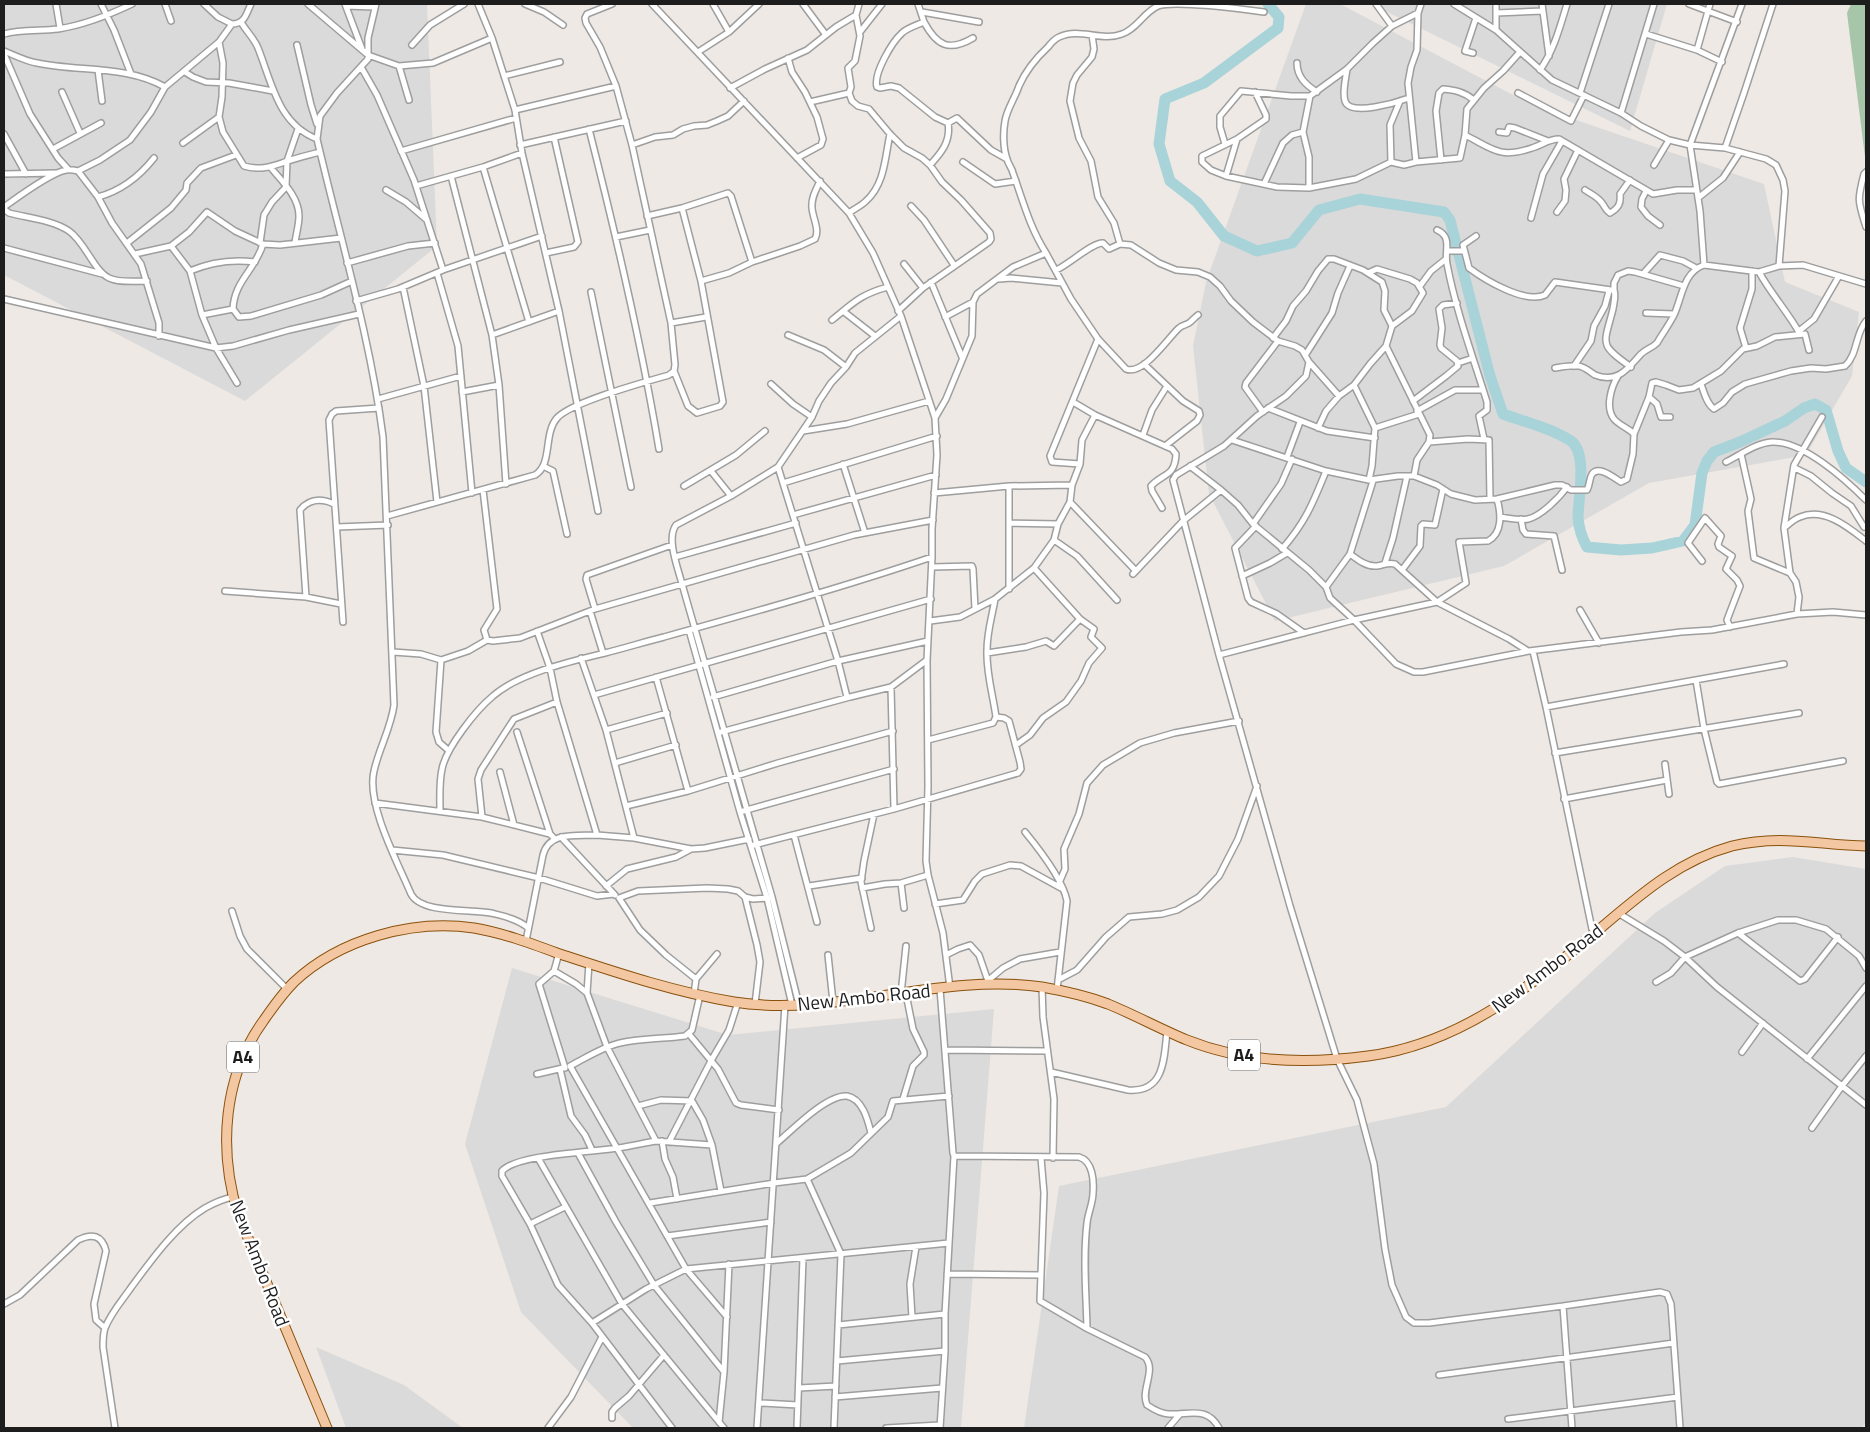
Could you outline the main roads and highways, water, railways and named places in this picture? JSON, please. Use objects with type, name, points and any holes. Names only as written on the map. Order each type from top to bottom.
[{"type":"main road","name":"New Ambo Road","points":[[327,1428],[247,1237],[233,1197],[226,1148],[229,1104],[234,1080],[251,1040],[266,1017],[288,990],[310,970],[336,953],[364,941],[399,931],[430,927],[452,926],[490,931],[559,954],[697,995],[755,1004],[792,1005],[833,1002],[986,983],[1042,987],[1093,998],[1188,1041],[1231,1053],[1267,1059],[1299,1061],[1337,1060],[1374,1056],[1396,1051],[1434,1039],[1472,1023],[1516,996],[1674,870],[1693,860],[1730,847],[1774,839],[1795,839],[1866,846]]},
{"type":"waterway","points":[[1268,4],[1279,17],[1278,28],[1204,83],[1165,99],[1159,144],[1170,181],[1197,202],[1224,236],[1257,251],[1292,243],[1319,210],[1360,199],[1444,212],[1450,220],[1490,376],[1503,414],[1555,432],[1571,441],[1576,447],[1581,466],[1578,518],[1581,533],[1587,547],[1621,550],[1652,548],[1683,541],[1695,525],[1702,473],[1707,461],[1714,452],[1785,421],[1804,408],[1815,404],[1826,410],[1838,451],[1846,468],[1866,482]]}]
